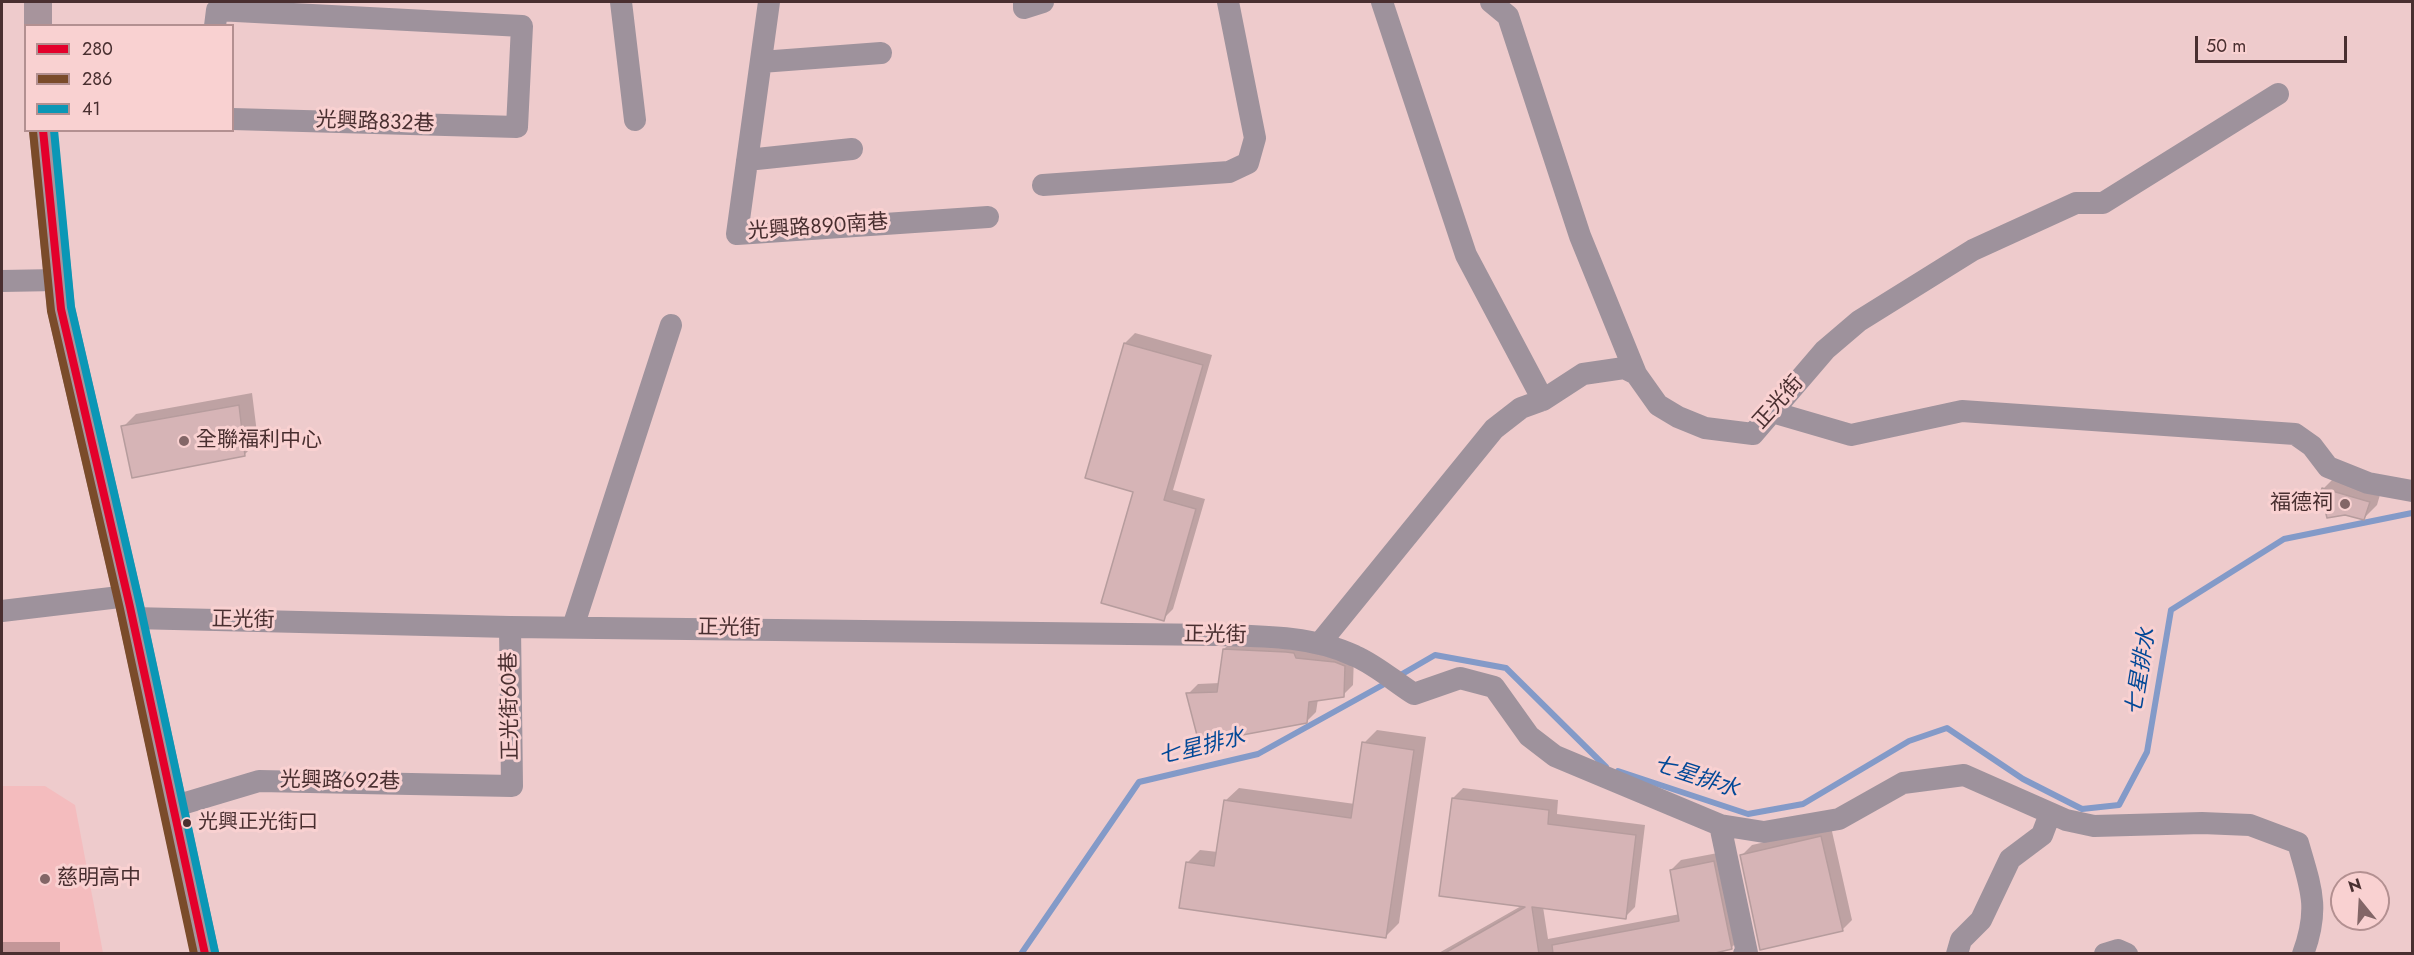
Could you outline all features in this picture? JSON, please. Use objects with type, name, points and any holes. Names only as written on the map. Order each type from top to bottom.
[{"type":"main road","points":[[38,2],[38,24]]},
{"type":"main road","points":[[43,132],[63,320],[130,607],[205,954]]},
{"type":"street","points":[[621,2],[635,120]]},
{"type":"street","name":"光興路890南巷","points":[[769,2],[737,234],[988,217]]},
{"type":"street","points":[[1024,2],[1024,8],[1043,2]]},
{"type":"street","points":[[1043,185],[1229,172],[1248,163],[1255,138],[1228,2]]},
{"type":"street","points":[[1382,2],[1466,255],[1544,400]]},
{"type":"street","points":[[1491,2],[1508,16],[1580,236],[1636,374]]},
{"type":"street","name":"光興路832巷","points":[[216,18],[522,26],[517,127],[234,118]]},
{"type":"street","points":[[760,62],[881,53]]},
{"type":"street","name":"正光街","points":[[1636,374],[1658,405],[1678,417],[1705,428],[1753,434],[1825,350],[1858,321],[1973,250],[2076,203],[2103,203],[2278,94]]},
{"type":"street","points":[[747,160],[852,149]]},
{"type":"street","points":[[2,280],[57,280]]},
{"type":"street","points":[[573,627],[671,325]]},
{"type":"street","points":[[1320,643],[1494,429],[1521,408],[1544,400],[1583,374],[1623,368],[1636,374]]},
{"type":"street","points":[[1772,412],[1851,435],[1962,411],[2295,434],[2312,446],[2328,467],[2368,483],[2412,491]]},
{"type":"street","name":"正光街","points":[[2,611],[130,607],[510,627],[1230,636],[1320,643],[1356,656],[1414,694],[1460,678],[1494,687],[1529,736],[1555,756],[1720,825]]},
{"type":"street","name":"正光街60巷","points":[[510,627],[512,786]]},
{"type":"street","points":[[1744,954],[1747,953],[1720,825],[1764,832],[1839,819],[1903,783],[1964,775],[2066,820],[2094,825],[2202,823],[2250,825],[2298,843],[2313,895],[2311,931],[2303,954]]},
{"type":"street","name":"光興路692巷","points":[[172,807],[259,781],[512,786]]},
{"type":"street","points":[[1957,954],[1961,940],[1981,920],[2010,859],[2042,835],[2050,814]]},
{"type":"street","points":[[2105,954],[2118,950],[2127,954]]},
{"type":"shaded area","name":"慈明高中","points":[[2,786],[45,786],[75,805],[103,953],[2,953]]},
{"type":"building","points":[[1124,343],[1203,365],[1164,500],[1196,509],[1164,621],[1101,603],[1133,492],[1085,478]]},
{"type":"building","name":"全聯福利中心","points":[[239,405],[245,456],[132,478],[121,426]]},
{"type":"building","name":"福德祠","points":[[2322,488],[2370,502],[2364,520],[2345,515],[2327,518],[2324,506],[2317,502]]},
{"type":"building","points":[[1223,649],[1286,652],[1294,653],[1296,658],[1335,662],[1345,666],[1344,697],[1309,702],[1307,723],[1199,743],[1186,693],[1217,692]]},
{"type":"building","points":[[1362,742],[1414,750],[1386,938],[1179,908],[1186,862],[1214,866],[1224,800],[1351,818]]},
{"type":"building","points":[[1452,798],[1549,810],[1548,824],[1636,835],[1626,919],[1532,907],[1539,954],[1443,954],[1525,907],[1439,896]]},
{"type":"building","points":[[1821,836],[1843,931],[1760,950],[1740,855]]},
{"type":"building","points":[[1714,861],[1732,949],[1711,954],[1553,954],[1552,945],[1679,921],[1670,870]]},
{"type":"waterway","name":"七星排水","points":[[1618,771],[1748,814],[1803,804],[1909,741],[1947,728],[2023,779],[2082,809],[2119,805],[2147,752],[2171,610],[2284,539],[2412,513]]},
{"type":"waterway","name":"七星排水","points":[[1397,677],[1435,655],[1506,668],[1606,767]]},
{"type":"waterway","name":"七星排水","points":[[1021,954],[1139,782],[1258,754],[1388,682]]},
{"type":"transit line","name":"286","points":[[33,132],[51,311],[120,609],[194,954]]},
{"type":"transit line","name":"280","points":[[43,132],[61,309],[130,607],[205,954]]},
{"type":"transit line","name":"41","points":[[54,132],[71,307],[140,605],[215,952]]},
{"type":"place","name":"全聯福利中心","points":[[184,441]]},
{"type":"place","name":"福德祠","points":[[2345,504]]},
{"type":"place","name":"光興正光街口","points":[[187,823]]},
{"type":"place","name":"慈明高中","points":[[45,879]]}]
